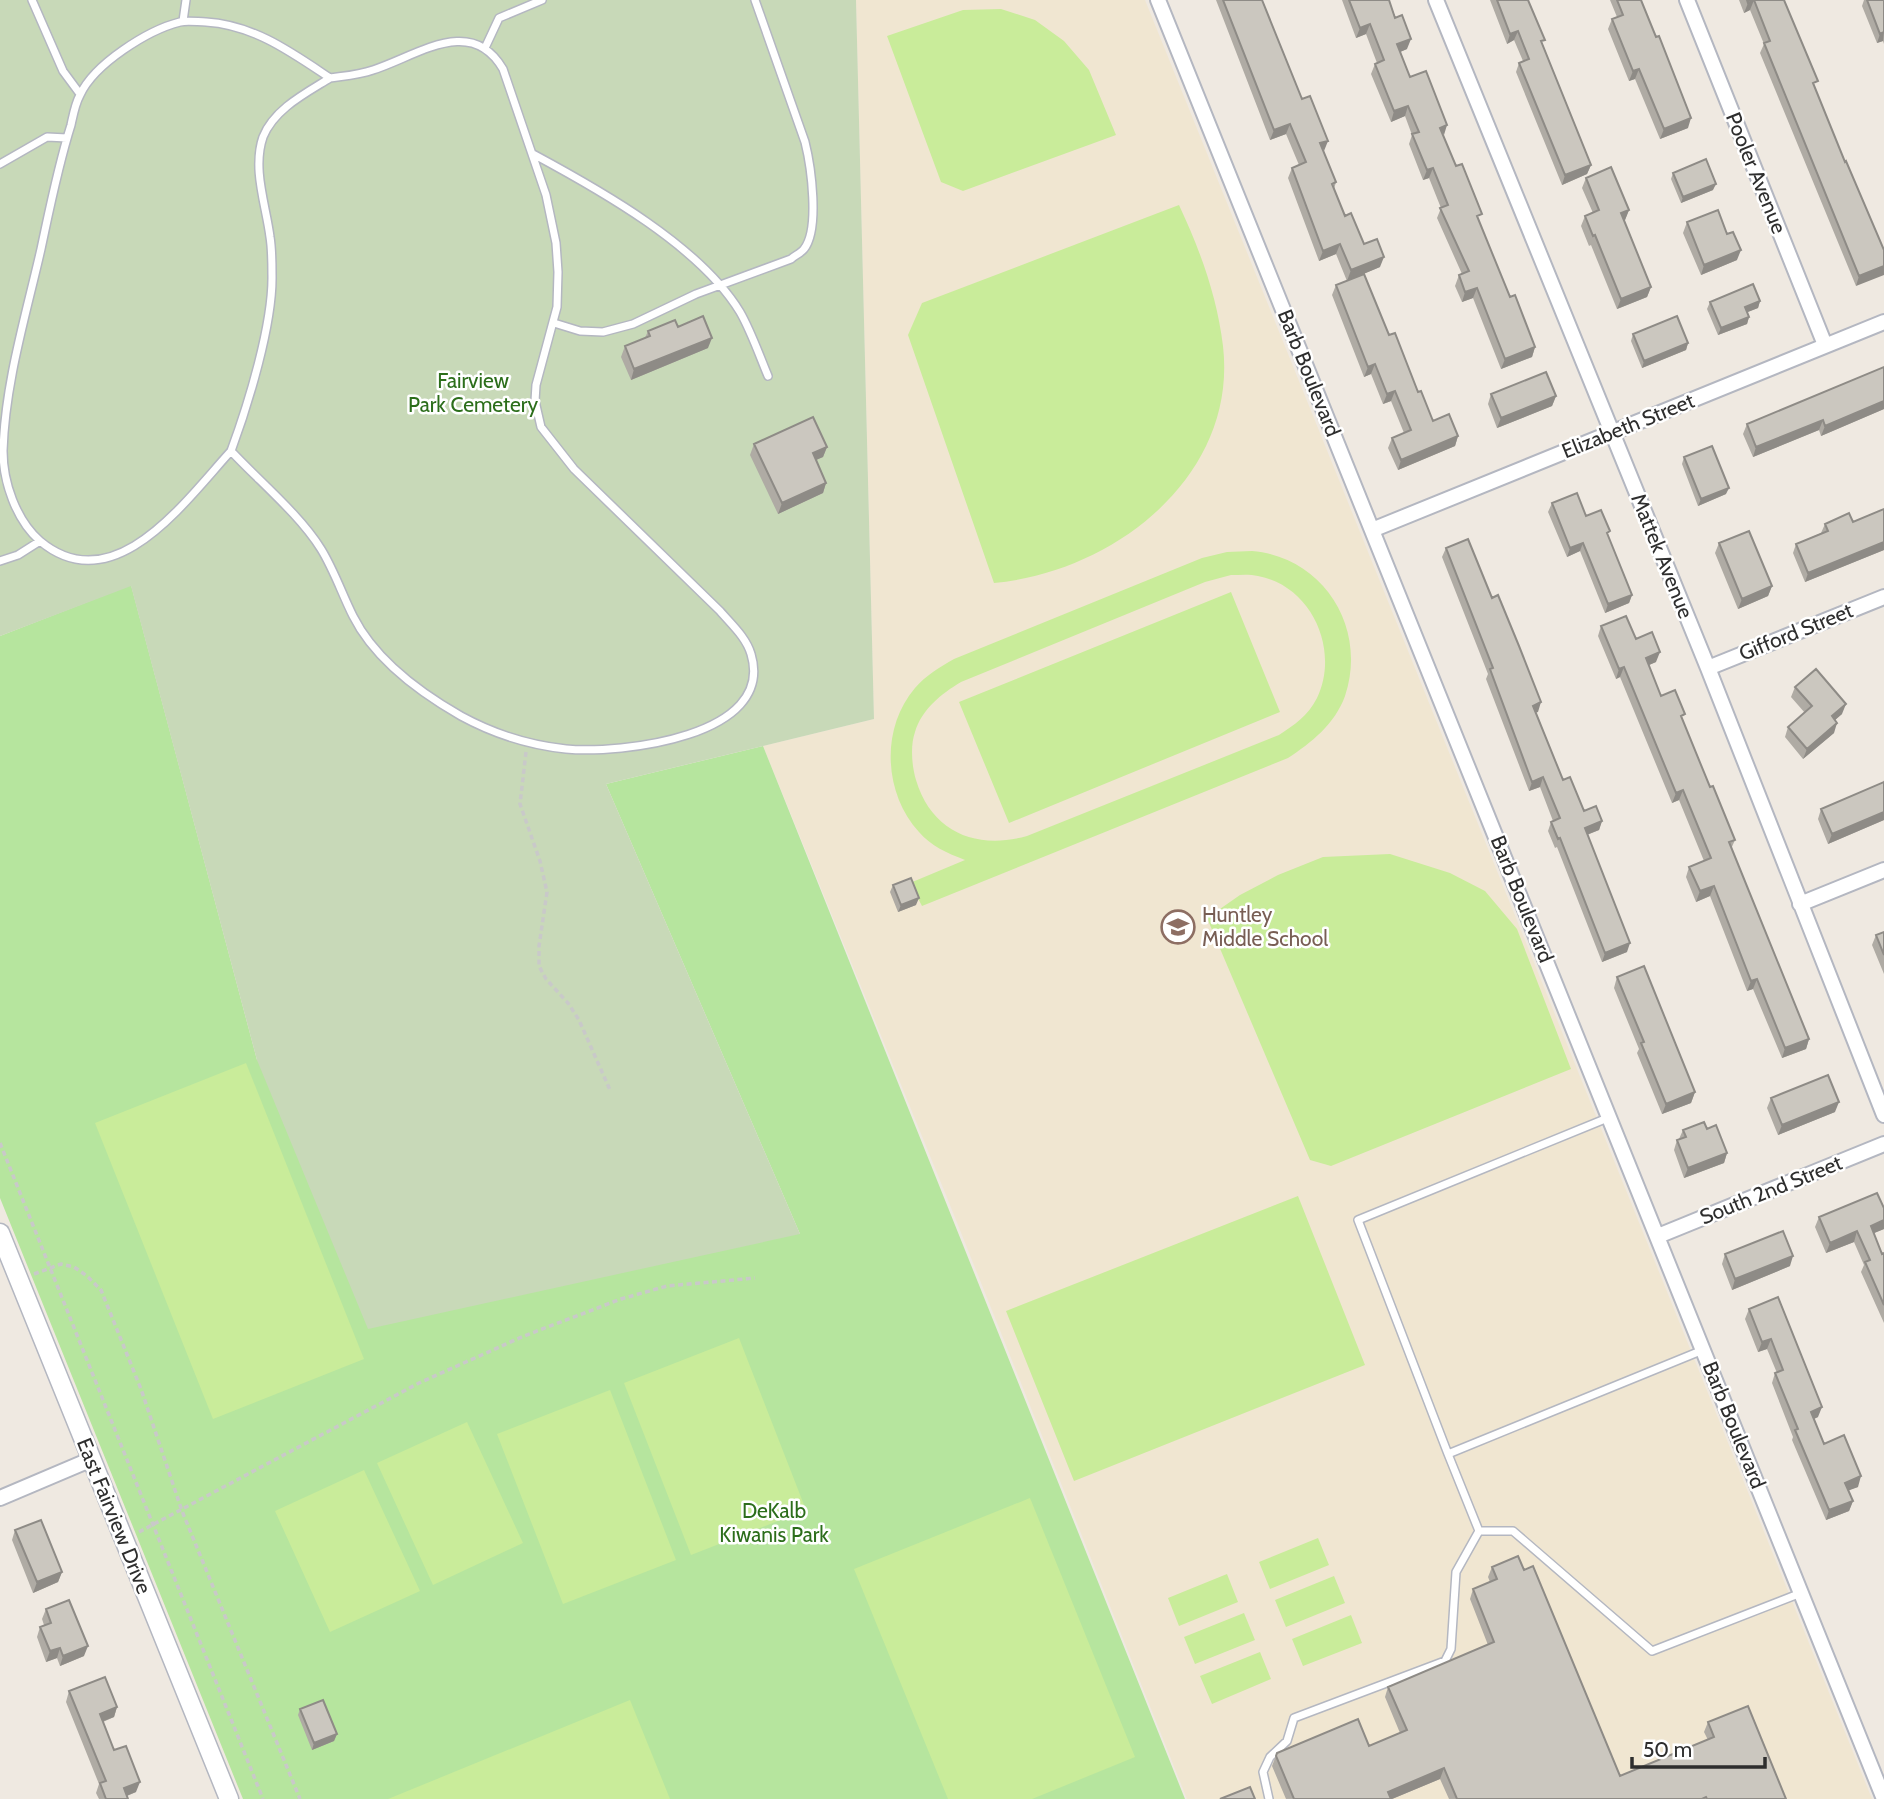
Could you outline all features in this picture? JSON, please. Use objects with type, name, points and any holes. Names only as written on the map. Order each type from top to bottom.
[{"type":"street","name":"Barb Boulevard","points":[[1158,0],[1884,1799]]},
{"type":"street","name":"Mattek Avenue","points":[[1436,0],[1708,667],[1884,1115]]},
{"type":"street","name":"Pooler Avenue","points":[[1687,0],[1825,345]]},
{"type":"street","name":"Elizabeth Street","points":[[1372,530],[1884,322]]},
{"type":"street","name":"Gifford Street","points":[[1708,667],[1884,597]]},
{"type":"street","points":[[1800,904],[1884,870]]},
{"type":"street","name":"South 2nd Street","points":[[1658,1236],[1884,1144]]},
{"type":"street","name":"East Fairview Drive","points":[[0,1233],[229,1799]]},
{"type":"street","points":[[0,1498],[92,1460]]},
{"type":"lane","points":[[32,0],[63,71],[80,94]]},
{"type":"lane","points":[[183,21],[186,0]]},
{"type":"lane","points":[[485,48],[499,18],[542,0]]},
{"type":"lane","points":[[554,323],[580,331],[603,332],[633,324],[696,294],[790,259],[804,250],[812,229],[810,164],[805,142],[755,0]]},
{"type":"lane","points":[[231,451],[307,530],[320,548],[354,617],[374,648],[389,665],[428,695],[498,735],[567,749],[625,747],[696,731],[737,710],[746,700],[751,689],[754,667],[747,645],[720,611],[574,469],[541,427],[535,401],[536,385],[554,323],[558,272],[556,243],[533,154],[503,69],[497,58],[485,48],[467,40],[439,45],[373,70],[330,78],[287,106],[271,122],[259,149],[258,169],[271,239],[272,278],[265,333],[231,451],[162,525],[121,554],[95,561],[62,555],[40,541],[24,522],[8,488],[3,453],[6,411],[67,138],[80,94],[92,78],[121,51],[160,29],[183,21],[226,23],[246,30],[273,42],[330,78]]},
{"type":"lane","points":[[0,164],[47,137],[67,138]]},
{"type":"lane","points":[[533,154],[624,208],[699,263],[741,313],[768,376]]},
{"type":"lane","points":[[0,561],[18,555],[40,541]]},
{"type":"lane","points":[[1479,1531],[1358,1220],[1611,1117]]},
{"type":"lane","points":[[1448,1454],[1704,1350]]},
{"type":"lane","points":[[1479,1531],[1513,1531],[1652,1651],[1801,1593]]},
{"type":"lane","points":[[1269,1799],[1263,1772],[1270,1757],[1287,1741],[1294,1718],[1445,1661],[1451,1648],[1456,1572],[1479,1531]]},
{"type":"path","points":[[527,743],[520,804],[540,861],[547,892],[539,966],[546,979],[579,1020],[610,1090]]},
{"type":"path","points":[[0,1143],[263,1799]]},
{"type":"path","points":[[19,1280],[61,1264],[74,1267],[101,1290],[141,1389],[182,1511],[300,1799]]},
{"type":"path","points":[[124,1539],[182,1511],[419,1384],[524,1336],[621,1299],[667,1286],[755,1278]]},
{"type":"shaded area","name":"Huntley Middle School","points":[[856,0],[1145,0],[1872,1799],[1187,1799],[763,746],[874,719]]},
{"type":"green space","name":"Fairview Park Cemetery","points":[[0,0],[856,0],[874,719],[606,784],[800,1234],[368,1329],[257,1060],[131,586],[0,636]]},
{"type":"green space","points":[[1001,9],[1035,20],[1064,41],[1089,70],[1116,135],[963,191],[941,182],[887,36],[963,10]]},
{"type":"green space","points":[[1179,205],[1207,274],[1217,309],[1223,346],[1222,393],[1210,437],[1189,476],[1159,509],[1123,538],[1082,560],[1039,575],[994,583],[908,335],[922,303]]},
{"type":"green space","points":[[1252,551],[1277,556],[1300,566],[1319,581],[1334,600],[1344,621],[1350,645],[1351,670],[1341,706],[1329,724],[1288,758],[922,906],[910,883],[965,860],[940,849],[919,832],[907,817],[893,781],[891,761],[896,722],[915,688],[954,659],[1202,558],[1227,552]],"holes":[[[1231,575],[1255,575],[1277,582],[1306,606],[1316,623],[1323,641],[1323,679],[1317,698],[1295,724],[1279,735],[1027,836],[991,841],[974,838],[945,825],[933,813],[916,780],[912,750],[913,738],[922,716],[940,697],[961,682],[1205,582]]]},
{"type":"green space","name":"DeKalb Kiwanis Park","points":[[131,585],[257,1060],[800,1234],[606,784],[763,746],[1185,1799],[243,1799],[0,1198],[0,636]]},
{"type":"green space","points":[[1231,592],[1280,712],[1009,823],[959,702]]},
{"type":"green space","points":[[1390,854],[1450,873],[1485,891],[1517,929],[1571,1069],[1331,1166],[1310,1160],[1207,918],[1240,895],[1278,875],[1323,857]]},
{"type":"green space","points":[[246,1063],[364,1359],[213,1419],[95,1123]]},
{"type":"green space","points":[[1298,1196],[1365,1365],[1074,1481],[1006,1311]]},
{"type":"green space","points":[[739,1338],[806,1510],[691,1555],[624,1383]]},
{"type":"green space","points":[[610,1390],[676,1560],[563,1604],[497,1434]]},
{"type":"green space","points":[[467,1422],[523,1543],[433,1585],[377,1463]]},
{"type":"green space","points":[[364,1470],[420,1591],[330,1632],[275,1511]]},
{"type":"green space","points":[[1030,1498],[1135,1757],[1032,1799],[948,1799],[854,1569]]},
{"type":"green space","points":[[1318,1538],[1329,1565],[1270,1589],[1259,1562]]},
{"type":"green space","points":[[1227,1574],[1238,1602],[1179,1626],[1168,1598]]},
{"type":"green space","points":[[1334,1576],[1345,1603],[1286,1627],[1275,1600]]},
{"type":"green space","points":[[1244,1613],[1255,1640],[1195,1664],[1184,1637]]},
{"type":"green space","points":[[1351,1615],[1362,1643],[1303,1666],[1292,1639]]},
{"type":"green space","points":[[1260,1652],[1271,1679],[1212,1704],[1200,1676]]},
{"type":"green space","points":[[630,1700],[670,1799],[388,1799]]},
{"type":"building","points":[[1223,0],[1262,0],[1302,99],[1310,96],[1328,141],[1320,143],[1336,182],[1332,184],[1345,216],[1351,213],[1364,244],[1377,239],[1384,257],[1351,270],[1340,244],[1323,251],[1292,168],[1306,162],[1290,124],[1274,130]]},
{"type":"building","points":[[1349,0],[1389,0],[1395,18],[1402,15],[1411,39],[1397,44],[1410,77],[1426,71],[1447,125],[1440,128],[1456,166],[1462,164],[1482,214],[1477,216],[1510,297],[1515,295],[1535,347],[1505,359],[1477,288],[1465,292],[1459,275],[1469,271],[1440,208],[1448,205],[1433,168],[1427,170],[1412,134],[1419,132],[1408,106],[1394,111],[1375,64],[1384,60],[1370,24],[1360,28]]},
{"type":"building","points":[[1497,0],[1528,0],[1545,40],[1541,41],[1591,165],[1565,175],[1519,63],[1529,59],[1518,31],[1510,34]]},
{"type":"building","points":[[1617,0],[1641,0],[1656,37],[1659,36],[1691,118],[1664,129],[1639,69],[1633,71],[1612,19],[1623,15]]},
{"type":"building","points":[[1754,0],[1784,0],[1818,81],[1813,83],[1884,250],[1884,266],[1859,276],[1764,43],[1770,41]]},
{"type":"building","points":[[1867,0],[1884,0],[1884,32],[1880,34]]},
{"type":"building","points":[[1706,159],[1716,184],[1683,197],[1673,173]]},
{"type":"building","points":[[1611,167],[1629,210],[1621,213],[1651,287],[1621,299],[1585,216],[1599,210],[1586,178]]},
{"type":"building","points":[[1718,210],[1727,234],[1733,232],[1741,250],[1704,265],[1687,222]]},
{"type":"building","points":[[1364,274],[1389,335],[1395,333],[1418,392],[1421,391],[1433,421],[1449,414],[1458,436],[1401,460],[1392,438],[1411,430],[1395,391],[1387,394],[1375,364],[1368,367],[1336,285]]},
{"type":"building","points":[[1753,284],[1760,301],[1745,307],[1749,317],[1721,328],[1710,302]]},
{"type":"building","points":[[703,316],[712,338],[634,369],[625,346],[650,336],[648,331],[675,320],[678,327]]},
{"type":"building","points":[[1677,316],[1688,343],[1644,361],[1633,334]]},
{"type":"building","points":[[1884,367],[1884,401],[1825,426],[1823,420],[1756,447],[1747,424]]},
{"type":"building","points":[[1546,372],[1556,396],[1501,418],[1491,394]]},
{"type":"building","points":[[813,417],[827,447],[813,453],[826,483],[782,503],[754,444]]},
{"type":"building","points":[[1712,446],[1729,488],[1701,499],[1684,457]]},
{"type":"building","points":[[1577,493],[1586,516],[1601,510],[1610,531],[1607,533],[1632,595],[1608,604],[1583,543],[1570,548],[1552,503]]},
{"type":"building","points":[[1884,509],[1884,542],[1808,573],[1796,544],[1828,531],[1825,524],[1849,513],[1853,522]]},
{"type":"building","points":[[1749,531],[1772,586],[1742,599],[1719,543]]},
{"type":"building","points":[[1468,539],[1492,598],[1498,595],[1519,646],[1541,702],[1533,706],[1563,780],[1570,777],[1584,811],[1596,806],[1602,821],[1585,828],[1630,943],[1605,953],[1560,838],[1558,839],[1551,822],[1560,818],[1543,777],[1532,782],[1490,669],[1493,668],[1446,548]]},
{"type":"building","points":[[1626,616],[1636,639],[1652,632],[1660,652],[1646,658],[1661,696],[1675,690],[1685,714],[1681,716],[1735,840],[1729,842],[1809,1039],[1785,1048],[1757,979],[1751,981],[1714,886],[1700,891],[1689,867],[1711,858],[1683,790],[1676,793],[1624,667],[1619,669],[1601,626]]},
{"type":"building","points":[[1816,669],[1846,704],[1832,716],[1837,723],[1807,749],[1788,727],[1812,706],[1795,687]]},
{"type":"building","points":[[1884,782],[1884,812],[1832,834],[1821,809]]},
{"type":"building","points":[[911,878],[919,898],[901,905],[893,885]]},
{"type":"building","points":[[1884,932],[1884,955],[1876,935]]},
{"type":"building","points":[[1644,966],[1695,1092],[1666,1104],[1617,977]]},
{"type":"building","points":[[1828,1075],[1839,1102],[1782,1125],[1771,1098]]},
{"type":"building","points":[[1704,1122],[1707,1129],[1716,1125],[1727,1153],[1688,1168],[1677,1140],[1686,1137],[1683,1130]]},
{"type":"building","points":[[1877,1193],[1884,1208],[1884,1220],[1871,1226],[1882,1254],[1884,1253],[1884,1305],[1865,1262],[1870,1260],[1857,1231],[1830,1243],[1819,1217]]},
{"type":"building","points":[[1783,1231],[1793,1256],[1735,1279],[1725,1254]]},
{"type":"building","points":[[1778,1297],[1822,1407],[1811,1412],[1824,1444],[1844,1435],[1861,1476],[1845,1483],[1853,1501],[1829,1510],[1795,1430],[1798,1429],[1775,1373],[1783,1370],[1771,1339],[1762,1342],[1749,1309]]},
{"type":"building","points":[[41,1520],[62,1572],[37,1582],[15,1530]]},
{"type":"building","points":[[1518,1556],[1524,1570],[1533,1566],[1620,1776],[1714,1737],[1708,1722],[1748,1706],[1786,1799],[1457,1799],[1444,1768],[1388,1792],[1391,1799],[1294,1799],[1277,1753],[1358,1719],[1369,1746],[1407,1730],[1388,1687],[1494,1642],[1473,1589],[1497,1579],[1492,1567]]},
{"type":"building","points":[[69,1600],[88,1646],[63,1656],[60,1648],[50,1651],[40,1627],[51,1623],[46,1609]]},
{"type":"building","points":[[105,1677],[117,1707],[100,1714],[114,1750],[126,1746],[140,1782],[124,1788],[128,1799],[106,1799],[100,1783],[106,1781],[69,1691]]},
{"type":"building","points":[[323,1700],[337,1734],[314,1743],[300,1709]]},
{"type":"building","points":[[1250,1787],[1255,1799],[1220,1799]]},
{"type":"place","name":"Huntley Middle School","points":[[1178,927]]}]
